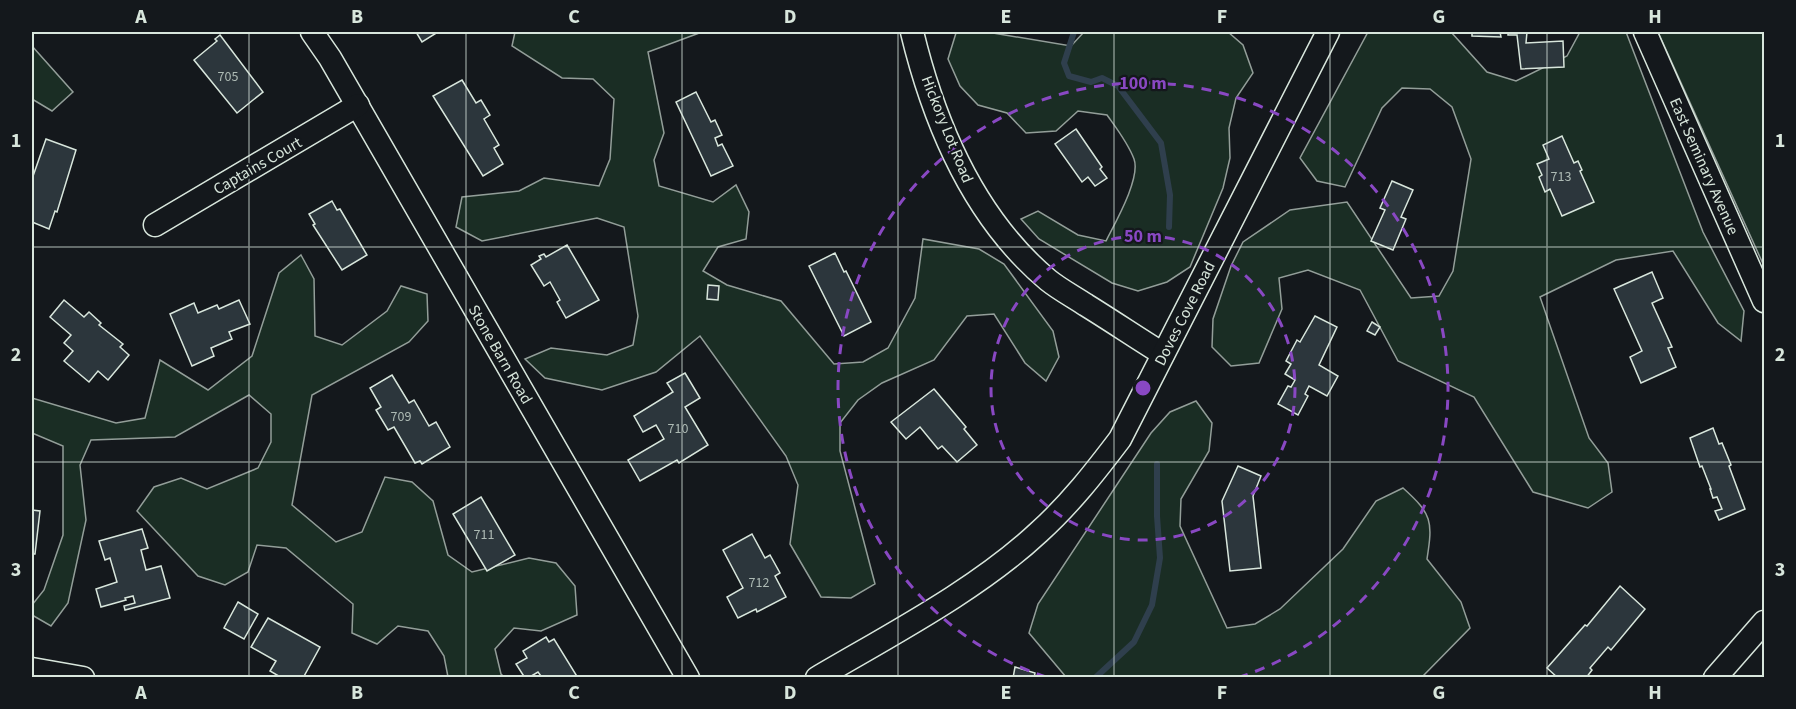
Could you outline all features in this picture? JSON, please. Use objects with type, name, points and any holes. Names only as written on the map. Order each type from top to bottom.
[{"type":"street","name":"Stone Barn Road","points":[[312,32],[358,105],[688,678]]},
{"type":"street","name":"Hickory Lot Road","points":[[912,32],[933,99],[954,152],[982,208],[1014,248],[1049,281],[1163,354]]},
{"type":"street","name":"Doves Cove Road","points":[[817,678],[972,584],[1038,533],[1083,487],[1120,439],[1328,32]]},
{"type":"street","name":"East Seminary Avenue","points":[[1645,32],[1764,301]]},
{"type":"street","name":"Captains Court","points":[[155,225],[358,105]]},
{"type":"street","points":[[1715,678],[1764,622]]},
{"type":"street","points":[[32,669],[83,678]]},
{"type":"green space","points":[[515,32],[702,32],[648,52],[664,133],[654,160],[659,186],[713,202],[736,185],[749,212],[746,239],[718,247],[703,271],[727,285],[781,301],[834,364],[863,362],[888,348],[915,298],[923,239],[979,249],[1004,264],[1053,331],[1059,357],[1046,381],[1025,363],[994,314],[967,316],[934,360],[882,383],[858,400],[840,423],[840,451],[875,584],[851,598],[821,597],[790,544],[798,485],[786,456],[700,336],[656,372],[602,390],[545,378],[525,359],[551,348],[607,355],[633,345],[638,316],[624,227],[597,218],[482,241],[456,227],[462,197],[519,191],[544,178],[599,186],[610,159],[614,99],[593,79],[562,78],[512,46]]},
{"type":"green space","points":[[987,32],[1071,46],[1084,32],[1228,32],[1243,45],[1253,73],[1236,98],[1229,128],[1230,158],[1223,188],[1190,267],[1167,282],[1138,291],[1112,283],[1039,239],[1021,219],[1038,211],[1078,235],[1106,241],[1131,189],[1134,159],[1107,115],[1078,111],[1056,131],[1026,133],[1007,113],[978,105],[960,86],[948,59],[956,33]]},
{"type":"green space","points":[[1368,32],[1451,32],[1487,72],[1516,81],[1567,56],[1580,32],[1626,32],[1703,232],[1744,311],[1741,341],[1718,323],[1673,251],[1616,260],[1540,297],[1589,438],[1608,463],[1612,492],[1588,508],[1533,492],[1474,397],[1398,361],[1360,290],[1308,270],[1279,278],[1282,309],[1259,363],[1231,366],[1212,347],[1213,319],[1231,266],[1243,242],[1290,210],[1347,202],[1411,298],[1439,296],[1453,271],[1471,159],[1452,107],[1430,89],[1402,88],[1382,108],[1345,187],[1317,181],[1300,158]]},
{"type":"green space","points":[[1658,32],[1764,32],[1764,266]]},
{"type":"green space","points":[[32,46],[73,92],[52,111],[32,99]]},
{"type":"green space","points":[[301,255],[314,279],[315,336],[342,345],[387,311],[401,286],[427,294],[428,321],[409,342],[312,395],[292,505],[336,542],[362,532],[385,477],[412,482],[433,501],[448,555],[472,572],[529,558],[556,563],[575,586],[577,615],[541,631],[514,628],[495,649],[501,674],[504,677],[448,677],[444,656],[428,631],[398,626],[377,644],[352,633],[353,604],[286,548],[257,545],[248,572],[225,585],[198,576],[137,511],[154,487],[181,478],[207,489],[258,468],[271,442],[271,414],[249,395],[175,437],[91,440],[80,465],[86,520],[68,603],[51,626],[32,615],[32,605],[44,590],[63,535],[63,446],[32,433],[32,398],[116,423],[145,418],[160,360],[208,390],[252,356],[279,273]]},
{"type":"green space","points":[[1196,401],[1212,423],[1209,451],[1181,499],[1180,526],[1227,628],[1255,624],[1280,609],[1343,549],[1376,501],[1403,488],[1425,512],[1430,527],[1427,559],[1461,602],[1470,628],[1422,677],[1066,677],[1029,633],[1038,604],[1151,433],[1170,412]]},
{"type":"building","points":[[416,32],[438,32],[422,42]]},
{"type":"building","points":[[1472,32],[1500,32],[1501,37],[1472,36]]},
{"type":"building","points":[[1508,32],[1527,32],[1526,43],[1563,41],[1564,67],[1521,69],[1517,35],[1508,35]]},
{"type":"building","points":[[220,35],[263,92],[237,113],[194,60],[217,41],[215,39]]},
{"type":"building","points":[[462,80],[476,103],[481,100],[490,115],[484,119],[499,145],[494,148],[503,164],[483,176],[433,96]]},
{"type":"building","points":[[696,92],[711,122],[715,120],[722,135],[715,138],[718,146],[722,144],[733,166],[711,176],[676,102]]},
{"type":"building","points":[[1076,129],[1107,178],[1095,186],[1088,177],[1082,182],[1055,144]]},
{"type":"building","points":[[1562,136],[1574,163],[1578,161],[1594,202],[1562,216],[1550,189],[1545,192],[1537,164],[1549,159],[1543,145]]},
{"type":"building","points":[[46,139],[76,150],[57,212],[55,211],[49,229],[32,222],[32,179]]},
{"type":"building","points":[[1392,181],[1413,190],[1401,217],[1406,219],[1393,250],[1371,241],[1385,210],[1380,208]]},
{"type":"building","points":[[332,201],[337,210],[340,209],[367,255],[342,270],[313,225],[315,224],[309,214]]},
{"type":"building","points":[[567,245],[599,300],[566,318],[557,302],[560,300],[550,282],[544,286],[531,265],[541,259],[539,256],[544,254],[546,257]]},
{"type":"building","points":[[835,253],[871,322],[844,336],[809,266]]},
{"type":"building","points":[[1652,272],[1663,298],[1652,303],[1672,347],[1668,348],[1676,367],[1641,383],[1630,357],[1642,351],[1614,289]]},
{"type":"building","points":[[708,285],[719,286],[718,300],[707,299]]},
{"type":"building","points":[[64,300],[84,317],[89,312],[101,323],[99,325],[123,344],[120,347],[129,355],[108,380],[98,371],[89,382],[64,361],[73,351],[64,343],[71,335],[50,317]]},
{"type":"building","points":[[239,300],[250,324],[229,332],[232,339],[211,348],[214,356],[192,366],[170,314],[194,303],[198,313],[217,305],[219,309]]},
{"type":"building","points":[[1315,316],[1337,327],[1319,365],[1338,376],[1327,396],[1309,386],[1305,394],[1308,396],[1298,415],[1278,404],[1288,386],[1291,387],[1295,380],[1285,374],[1291,364],[1286,361],[1297,340],[1300,342]]},
{"type":"building","points":[[1372,322],[1380,327],[1375,335],[1367,331]]},
{"type":"building","points":[[685,373],[700,398],[685,407],[708,445],[679,463],[677,460],[640,481],[628,460],[664,439],[656,425],[643,432],[634,416],[673,392],[667,383]]},
{"type":"building","points":[[392,375],[409,403],[414,400],[429,426],[436,422],[450,447],[422,464],[420,461],[415,463],[394,427],[388,430],[376,410],[381,407],[370,388]]},
{"type":"building","points":[[934,389],[966,427],[964,429],[977,445],[957,462],[942,446],[938,449],[920,427],[906,439],[891,422]]},
{"type":"building","points":[[1713,428],[1731,465],[1729,466],[1745,509],[1719,520],[1715,511],[1722,509],[1717,497],[1713,498],[1690,438]]},
{"type":"building","points":[[1238,466],[1261,476],[1253,496],[1261,568],[1230,571],[1222,501]]},
{"type":"building","points":[[481,497],[515,555],[487,571],[453,514]]},
{"type":"building","points":[[32,510],[40,511],[35,554],[32,554]]},
{"type":"building","points":[[142,529],[148,548],[141,550],[146,570],[161,566],[170,598],[125,610],[124,606],[135,603],[133,596],[101,607],[96,589],[117,582],[110,558],[105,560],[99,541]]},
{"type":"building","points":[[752,534],[765,558],[770,555],[780,573],[775,576],[786,597],[757,612],[756,609],[738,618],[727,597],[743,588],[723,550]]},
{"type":"building","points":[[1620,586],[1645,609],[1611,650],[1608,647],[1590,668],[1592,670],[1586,678],[1558,678],[1547,668],[1585,625],[1587,626]]},
{"type":"building","points":[[238,602],[258,614],[244,639],[224,628]]},
{"type":"building","points":[[268,618],[320,647],[303,678],[282,678],[270,671],[276,661],[251,647]]},
{"type":"building","points":[[546,637],[549,642],[554,639],[578,678],[538,678],[541,676],[538,672],[525,678],[516,664],[527,658],[523,651]]},
{"type":"building","points":[[1015,667],[1035,673],[1034,678],[1013,678]]},
{"type":"waterway","points":[[1074,32],[1064,63],[1069,76],[1091,82],[1102,78],[1118,86],[1161,143],[1170,195],[1169,227]]},
{"type":"waterway","points":[[1095,678],[1134,642],[1152,605],[1160,558],[1157,464]]}]
